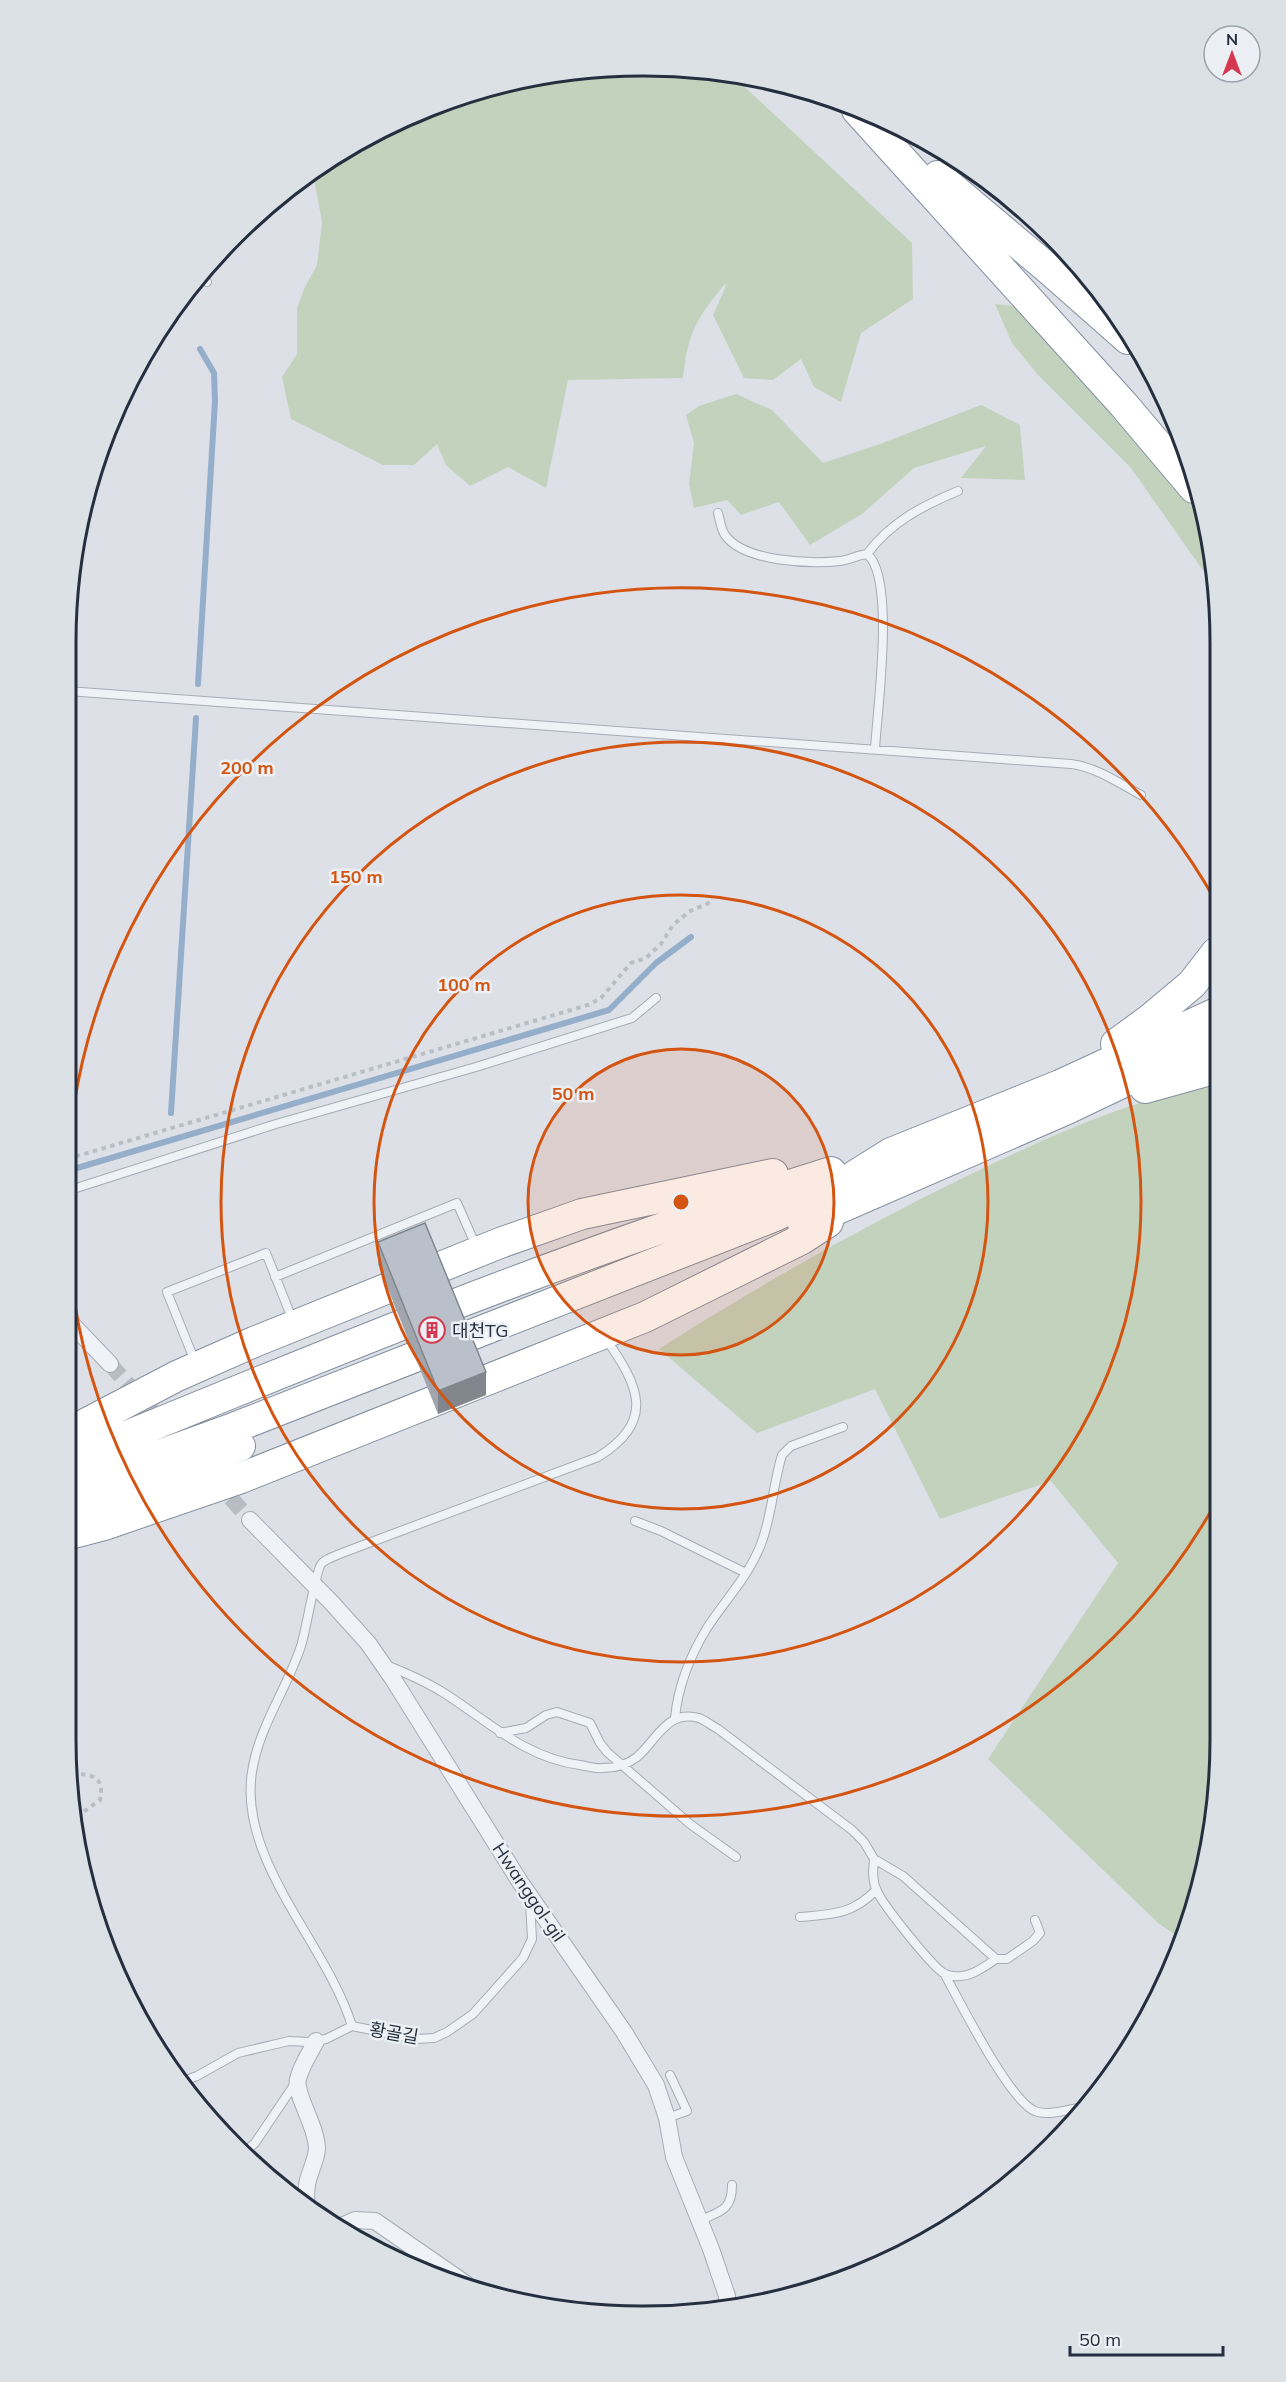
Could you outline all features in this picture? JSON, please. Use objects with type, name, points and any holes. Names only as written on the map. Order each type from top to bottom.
[{"type":"highway","points":[[872,125],[1108,387],[1184,476]]},
{"type":"highway","points":[[881,129],[1111,324]]},
{"type":"highway","points":[[1063,1097],[1192,984],[1210,961]]},
{"type":"highway","points":[[77,1509],[155,1481],[319,1414],[586,1313],[865,1197],[1063,1097],[1210,1016]]},
{"type":"highway","points":[[77,1456],[229,1394],[555,1267],[656,1230],[1063,1097],[1210,1040]]},
{"type":"highway","points":[[1063,1097],[1210,1069]]},
{"type":"highway","points":[[77,1428],[197,1367],[295,1325],[478,1251],[582,1214],[776,1173],[891,1153]]},
{"type":"highway","points":[[77,1485],[269,1414],[775,1216],[843,1183],[891,1153]]},
{"type":"highway","points":[[77,1532],[241,1478],[645,1317],[802,1239],[865,1197]]},
{"type":"street","points":[[77,1330],[110,1364]]},
{"type":"street","name":"Hwanggol-gil","points":[[250,1520],[314,1584],[368,1643],[383,1663],[530,1896],[624,2032],[656,2085],[667,2118],[674,2157],[711,2249],[727,2299]]},
{"type":"street","points":[[307,2194],[317,2149],[316,2133],[307,2108],[298,2093],[298,2080],[316,2041]]},
{"type":"street","points":[[349,2223],[355,2220],[375,2221],[444,2269]]},
{"type":"lane","points":[[718,513],[726,537],[738,548],[768,557],[810,562],[843,561],[867,554],[880,537],[900,520],[926,504],[958,491]]},
{"type":"lane","points":[[867,554],[878,569],[883,593],[883,635],[875,749]]},
{"type":"lane","points":[[77,692],[1083,766],[1141,795]]},
{"type":"lane","points":[[77,1188],[276,1124],[476,1066],[632,1017],[656,998]]},
{"type":"lane","points":[[275,1276],[457,1203],[478,1251]]},
{"type":"lane","points":[[197,1367],[167,1292],[266,1253],[295,1325]]},
{"type":"lane","points":[[352,2026],[345,2004],[332,1977],[272,1872],[255,1827],[249,1802],[252,1772],[262,1731],[300,1648],[308,1623],[317,1571],[321,1563],[342,1553],[529,1484],[598,1457],[610,1449],[626,1433],[633,1421],[638,1404],[635,1388],[630,1378],[603,1334]]},
{"type":"lane","points":[[675,1718],[677,1697],[687,1665],[707,1628],[746,1573],[761,1544],[782,1455],[791,1446],[843,1427]]},
{"type":"lane","points":[[635,1521],[661,1531],[746,1573]]},
{"type":"lane","points":[[383,1663],[423,1680],[517,1744],[538,1754],[570,1764],[601,1768],[622,1765],[637,1756],[665,1725],[675,1718],[700,1718],[718,1729],[852,1830],[864,1842],[874,1859],[903,1876],[996,1959]]},
{"type":"lane","points":[[500,1733],[526,1728],[546,1715],[557,1712],[590,1722],[600,1743],[622,1765],[690,1824],[736,1857]]},
{"type":"lane","points":[[874,1859],[873,1875],[876,1890],[900,1925],[944,1973],[997,2066],[1023,2103],[1034,2111],[1049,2113],[1072,2109]]},
{"type":"lane","points":[[800,1917],[839,1914],[855,1908],[876,1890]]},
{"type":"lane","name":"황골길","points":[[190,2079],[238,2053],[289,2041],[326,2039],[352,2026],[416,2039],[434,2038],[447,2032],[473,2014],[523,1958],[532,1939],[530,1896]]},
{"type":"lane","points":[[944,1973],[967,1976],[996,1959],[1007,1959],[1033,1941],[1040,1933],[1035,1920]]},
{"type":"lane","points":[[667,2118],[687,2111],[670,2075]]},
{"type":"lane","points":[[250,2147],[298,2080]]},
{"type":"lane","points":[[699,2221],[726,2209],[732,2198],[732,2186]]},
{"type":"path","points":[[77,1156],[588,1005],[601,998],[631,963],[646,958],[661,944],[673,925],[690,911],[711,902]]},
{"type":"path","points":[[78,1774],[91,1775],[99,1781],[102,1790],[100,1800],[81,1814]]},
{"type":"green space","points":[[643,76],[717,81],[743,85],[912,243],[913,299],[861,333],[841,402],[814,387],[801,359],[773,380],[744,378],[713,315],[725,284],[695,327],[683,378],[568,380],[546,488],[508,467],[470,486],[446,465],[437,444],[414,465],[383,465],[291,419],[282,377],[297,354],[297,308],[317,265],[322,222],[315,182],[360,152],[392,135],[461,107],[532,87],[569,81]]},
{"type":"green space","points":[[995,304],[1013,306],[1079,372],[1141,442],[1193,507],[1205,575],[1131,468],[1038,375],[1012,343]]},
{"type":"green space","points":[[736,394],[772,410],[823,463],[880,444],[981,405],[1020,425],[1025,480],[961,478],[986,446],[914,468],[862,514],[810,545],[779,502],[741,515],[727,500],[694,508],[689,484],[694,443],[686,415],[699,406]]},
{"type":"green space","points":[[1210,1085],[1210,1739],[1205,1813],[1199,1850],[1174,1934],[1158,1923],[988,1759],[1118,1563],[1051,1481],[940,1519],[875,1389],[757,1433],[659,1349],[735,1302],[889,1215],[987,1166],[1060,1133],[1153,1099]]},
{"type":"building","name":"대천TG","points":[[425,1223],[486,1372],[438,1391],[378,1242]]},
{"type":"waterway","points":[[198,684],[215,401],[214,373],[200,349]]},
{"type":"waterway","points":[[171,1113],[196,718]]},
{"type":"waterway","points":[[77,1168],[609,1010],[656,963],[691,937]]},
{"type":"tunnel","points":[[110,1364],[165,1426]]},
{"type":"tunnel","points":[[215,1480],[250,1520]]},
{"type":"place","name":"대천TG","points":[[432,1330]]}]
